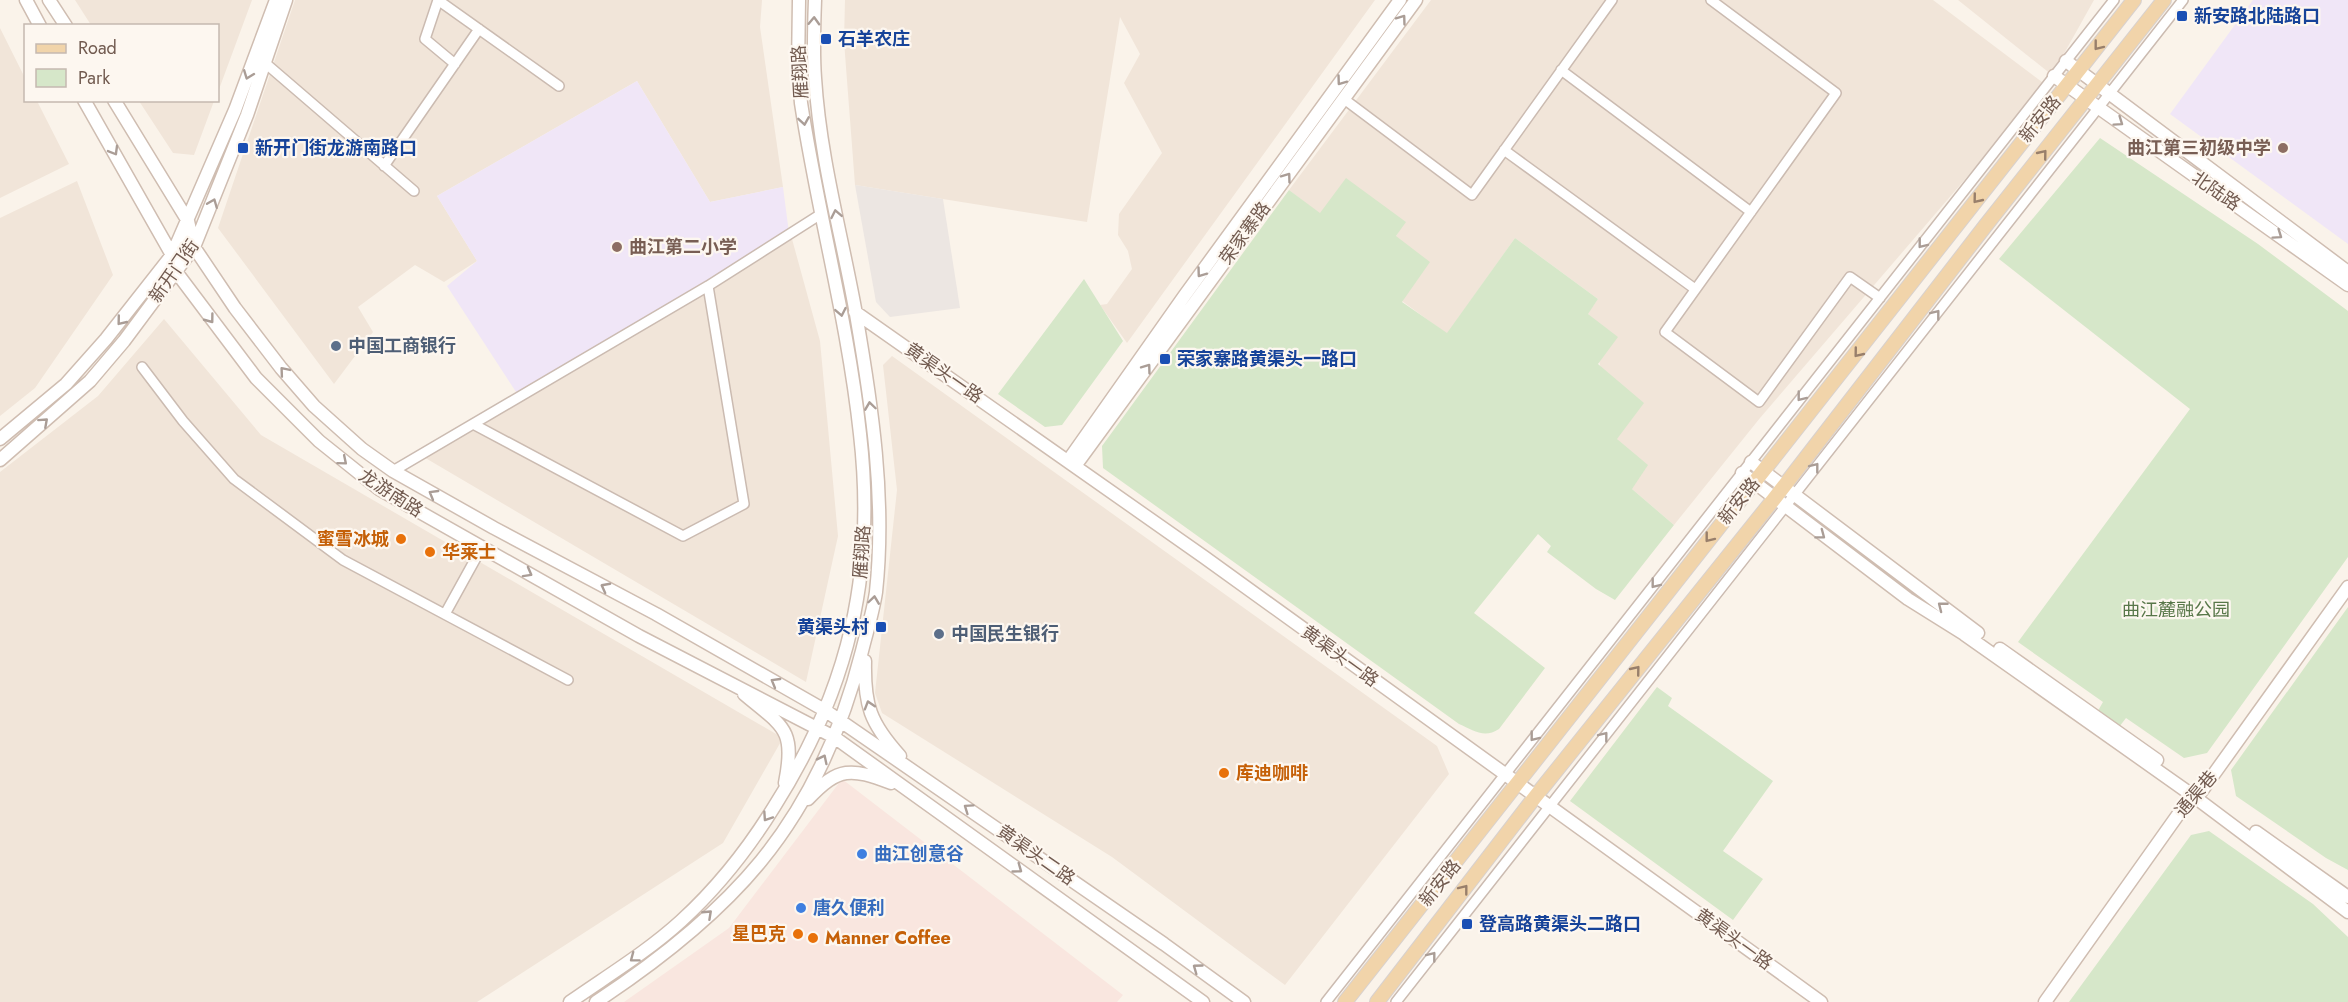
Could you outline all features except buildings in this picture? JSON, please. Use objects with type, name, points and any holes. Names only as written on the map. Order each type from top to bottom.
[{"type":"main road","name":"新安路","points":[[1345,1002],[1484,828],[1747,478],[1763,471],[2134,0]]},
{"type":"main road","name":"新安路","points":[[1377,1002],[1535,796],[1779,503],[2164,0]]},
{"type":"street","points":[[26,0],[39,24]]},
{"type":"street","points":[[49,0],[65,24]]},
{"type":"street","name":"新开门街","points":[[0,439],[66,384],[106,339],[172,255],[235,110],[276,0]]},
{"type":"street","name":"新开门街","points":[[0,460],[90,381],[177,273],[194,247],[240,135],[286,0]]},
{"type":"street","points":[[455,64],[425,39],[438,0],[559,86]]},
{"type":"street","name":"雁翔路","points":[[570,1002],[633,958],[694,909],[730,869],[783,794],[818,728],[840,673],[856,608],[864,549],[864,496],[860,435],[851,367],[801,103],[798,69],[799,0]]},
{"type":"street","name":"雁翔路","points":[[596,1002],[652,962],[734,891],[762,860],[793,815],[834,737],[866,638],[876,592],[879,501],[876,449],[855,312],[818,111],[813,54],[815,0]]},
{"type":"street","name":"荣家寨路","points":[[1071,463],[1185,295],[1400,0]]},
{"type":"street","name":"荣家寨路","points":[[1071,463],[1416,0]]},
{"type":"street","points":[[1344,99],[1472,195],[1612,0]]},
{"type":"street","points":[[1711,0],[1836,93],[1665,332],[1759,402],[1850,277],[1880,298]]},
{"type":"street","points":[[1326,1002],[1504,775],[1747,478],[1751,462],[2114,0]]},
{"type":"street","points":[[1788,491],[2183,0]]},
{"type":"street","points":[[384,166],[479,29]]},
{"type":"street","points":[[264,62],[414,191]]},
{"type":"street","name":"北陆路","points":[[2066,62],[2348,272]]},
{"type":"street","points":[[1561,70],[1751,212]]},
{"type":"street","name":"北陆路","points":[[2054,76],[2348,285]]},
{"type":"street","name":"龙游南路","points":[[85,102],[172,255],[177,273],[256,378],[319,441],[379,489],[734,686],[756,695],[834,737]]},
{"type":"street","name":"龙游南路","points":[[115,102],[188,221],[194,247],[235,308],[281,368],[314,406],[362,449],[393,471],[494,528],[656,614],[826,711]]},
{"type":"street","points":[[1504,150],[1695,290]]},
{"type":"street","points":[[393,471],[708,286],[821,214]]},
{"type":"street","points":[[474,424],[683,536],[744,504],[708,286]]},
{"type":"street","name":"黄渠头一路","points":[[855,312],[1071,463],[1821,1002]]},
{"type":"street","points":[[142,367],[183,421],[234,479],[343,560],[568,680]]},
{"type":"street","points":[[1751,462],[1966,625],[2196,794],[2348,912]]},
{"type":"street","points":[[1747,478],[1908,599],[1964,634],[2348,897]]},
{"type":"street","points":[[1396,1002],[1549,807],[1779,503]]},
{"type":"street","points":[[445,614],[482,547]]},
{"type":"street","name":"通渠巷","points":[[2045,1002],[2348,587]]},
{"type":"street","points":[[866,638],[865,690],[868,705],[882,735],[913,770]]},
{"type":"street","points":[[734,686],[777,720],[786,733],[790,755],[783,794]]},
{"type":"street","name":"黄渠头二路","points":[[826,711],[1154,937],[1244,1002]]},
{"type":"street","name":"黄渠头二路","points":[[834,737],[1203,1002]]},
{"type":"street","points":[[793,815],[826,781],[849,772],[862,773],[908,790]]},
{"type":"shaded area","points":[[75,0],[252,0],[219,89],[219,24],[90,24]]},
{"type":"shaded area","points":[[295,0],[762,0],[760,27],[783,187],[710,202],[637,81],[437,196],[477,261],[444,282],[415,265],[358,307],[373,332],[334,384],[218,228]]},
{"type":"shaded area","points":[[845,0],[1375,0],[1127,343],[1100,305],[1107,304],[1132,269],[1128,251],[1118,235],[1119,214],[1162,153],[1124,83],[1140,54],[1120,17],[1087,222],[855,185],[844,41]]},
{"type":"shaded area","points":[[1431,0],[1933,0],[2046,85],[1760,418],[1674,525],[1632,489],[1617,439],[1588,313],[1598,299],[1515,238],[1447,334],[1402,301],[1396,236],[1405,221],[1320,214],[1289,190]]},
{"type":"shaded area","points":[[1958,0],[2094,0],[2052,75]]},
{"type":"shaded area","name":"曲江第三初级中学","points":[[2253,0],[2348,0],[2348,244],[2170,114]]},
{"type":"shaded area","points":[[0,28],[24,76],[24,102],[38,102],[69,164],[0,198]]},
{"type":"shaded area","name":"曲江第二小学","points":[[637,81],[710,202],[783,187],[789,233],[518,395],[447,286],[477,261],[437,196]]},
{"type":"shaded area","points":[[140,102],[214,102],[194,155],[173,153]]},
{"type":"shaded area","points":[[77,181],[113,275],[35,388],[0,416],[0,218]]},
{"type":"shaded area","points":[[855,185],[943,199],[960,308],[890,317],[876,302]]},
{"type":"shaded area","points":[[792,239],[820,341],[838,536],[806,682],[422,456]]},
{"type":"shaded area","points":[[164,319],[261,435],[783,738],[723,843],[477,1002],[0,1002],[0,472],[98,396]]},
{"type":"shaded area","points":[[892,356],[1437,746],[1449,774],[1285,985],[1112,857],[882,713],[875,693],[897,490],[883,365]]},
{"type":"shaded area","name":"曲江创意谷","points":[[842,779],[1123,995],[1117,1002],[624,1002],[729,928]]},
{"type":"green space","name":"曲江麓融公园","points":[[2100,138],[2258,244],[2348,311],[2348,557],[2207,753],[2184,758],[2126,718],[2116,731],[2095,716],[2103,702],[2018,642],[2190,409],[1999,259]]},
{"type":"green space","points":[[1346,178],[1406,222],[1396,236],[1430,262],[1402,302],[1447,333],[1515,238],[1598,299],[1588,314],[1618,337],[1598,364],[1644,403],[1617,439],[1648,465],[1632,489],[1674,525],[1615,600],[1596,589],[1547,552],[1551,546],[1538,534],[1474,613],[1545,668],[1499,729],[1494,732],[1483,733],[1459,724],[1103,468],[1102,446],[1289,190],[1320,213]]},
{"type":"green space","points":[[1084,279],[1123,341],[1062,425],[1045,427],[998,394]]},
{"type":"green space","points":[[2348,607],[2348,870],[2326,858],[2236,796],[2231,770]]},
{"type":"green space","points":[[1657,687],[1672,698],[1668,706],[1773,781],[1723,851],[1763,879],[1733,920],[1570,801]]},
{"type":"green space","points":[[2209,831],[2313,904],[2348,937],[2348,1002],[2069,1002],[2191,835]]},
{"type":"place","name":"新安路北陆路口","points":[[2182,16]]},
{"type":"place","name":"石羊农庄","points":[[826,39]]},
{"type":"place","name":"新开门街龙游南路口","points":[[243,148]]},
{"type":"place","name":"曲江第三初级中学","points":[[2283,148]]},
{"type":"place","name":"曲江第二小学","points":[[617,247]]},
{"type":"place","name":"中国工商银行","points":[[336,346]]},
{"type":"place","name":"荣家寨路黄渠头一路口","points":[[1165,359]]},
{"type":"place","name":"蜜雪冰城","points":[[401,539]]},
{"type":"place","name":"华莱士","points":[[430,552]]},
{"type":"place","name":"黄渠头村","points":[[881,627]]},
{"type":"place","name":"中国民生银行","points":[[939,634]]},
{"type":"place","name":"库迪咖啡","points":[[1224,773]]},
{"type":"place","name":"曲江创意谷","points":[[862,854]]},
{"type":"place","name":"唐久便利","points":[[801,908]]},
{"type":"place","name":"登高路黄渠头二路口","points":[[1467,924]]},
{"type":"place","name":"星巴克","points":[[798,934]]},
{"type":"place","name":"Manner Coffee","points":[[813,938]]}]
